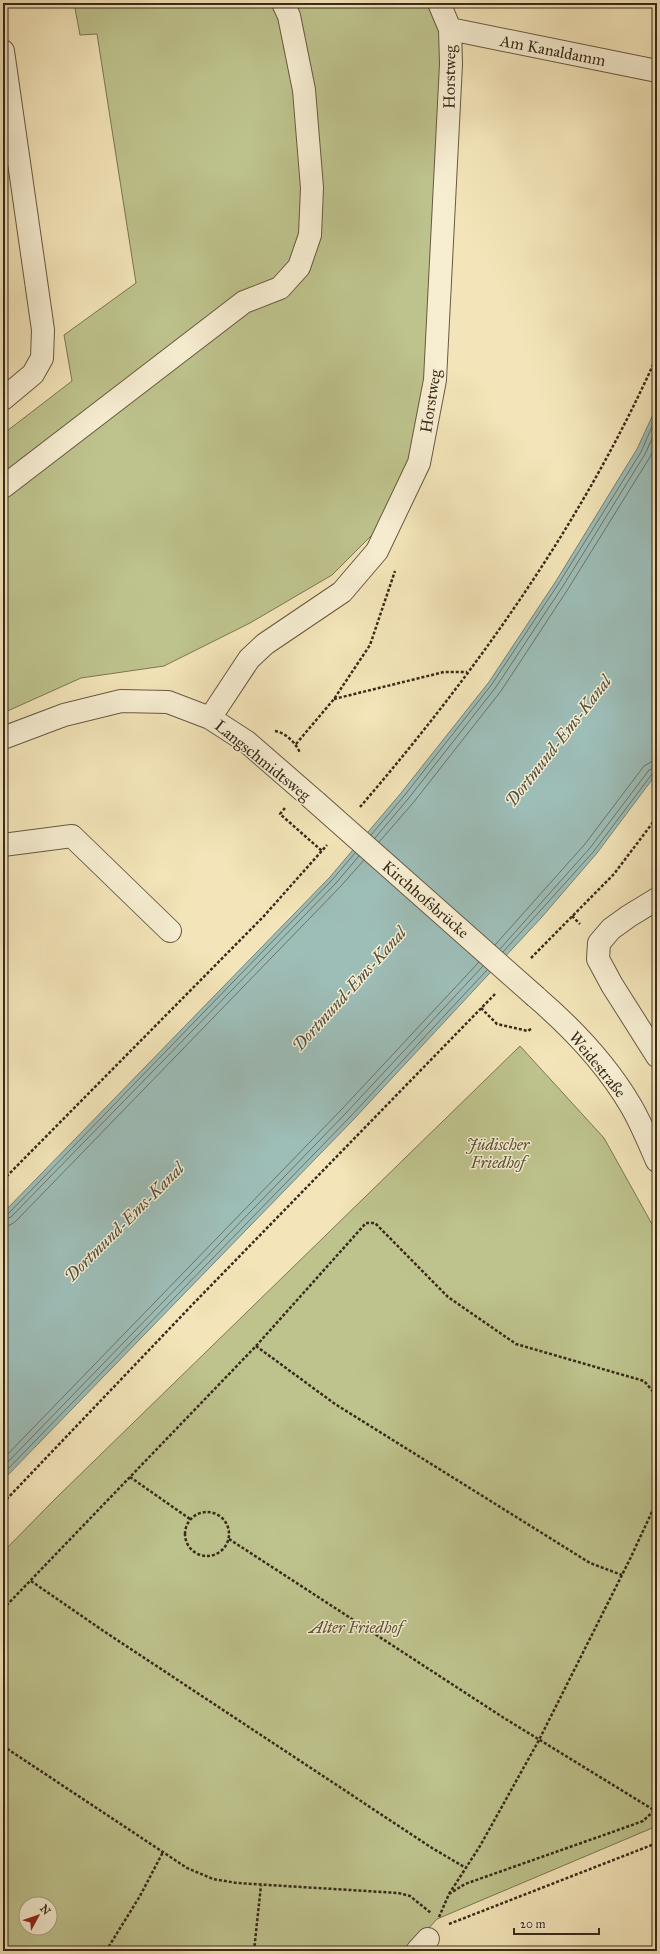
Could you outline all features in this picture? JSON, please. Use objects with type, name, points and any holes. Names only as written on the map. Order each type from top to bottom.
[{"type":"street","points":[[3,487],[244,302],[280,288],[299,267],[310,234],[312,188],[304,90],[289,16],[283,3]]},
{"type":"street","name":"Horstweg","points":[[210,718],[249,659],[265,644],[342,592],[377,551],[419,463],[435,380],[451,64],[450,30],[440,3]]},
{"type":"street","name":"Am Kanaldamm","points":[[450,30],[657,71]]},
{"type":"street","points":[[3,51],[6,85],[43,330],[42,358],[34,374],[3,399]]},
{"type":"street","name":"Langschmidtsweg","points":[[3,738],[64,715],[121,701],[168,702],[210,718],[246,742],[316,802]]},
{"type":"street","name":"Kirchhofsbrücke","points":[[316,802],[536,997]]},
{"type":"street","points":[[3,845],[72,836],[170,931]]},
{"type":"street","points":[[657,899],[611,929],[599,943],[598,958],[612,985],[657,1056]]},
{"type":"street","name":"Weidestraße","points":[[536,997],[571,1030],[610,1074],[630,1106],[657,1161]]},
{"type":"path","points":[[357,810],[392,770],[468,672],[540,572],[594,479],[657,356]]},
{"type":"path","points":[[296,744],[334,699],[370,646],[397,566]]},
{"type":"path","points":[[334,699],[444,672],[468,672]]},
{"type":"path","points":[[280,814],[322,851]]},
{"type":"path","points":[[529,960],[614,874],[657,817]]},
{"type":"path","points":[[3,1180],[264,916],[332,839]]},
{"type":"path","points":[[3,1503],[193,1304],[497,992]]},
{"type":"path","points":[[481,1008],[497,1024],[528,1031]]},
{"type":"path","points":[[3,1609],[256,1346],[366,1223],[375,1223],[448,1297],[516,1344],[644,1381],[657,1396]]},
{"type":"path","points":[[256,1346],[335,1404],[590,1563],[622,1575]]},
{"type":"path","points":[[130,1477],[190,1520]]},
{"type":"path","points":[[429,1939],[449,1894],[466,1868],[540,1740],[657,1502]]},
{"type":"path","points":[[205,1511],[214,1512],[221,1516],[230,1530],[229,1539],[225,1548],[217,1555],[207,1557],[197,1554],[189,1548],[185,1539],[186,1528],[190,1520],[196,1514],[205,1511]]},
{"type":"path","points":[[229,1539],[540,1740],[656,1810],[643,1820],[465,1884],[449,1894]]},
{"type":"path","points":[[31,1581],[105,1632],[432,1848],[466,1868]]},
{"type":"path","points":[[3,1746],[187,1868],[213,1879],[261,1885],[398,1893],[410,1896],[437,1919]]},
{"type":"path","points":[[429,1939],[657,1842]]},
{"type":"path","points":[[106,1951],[140,1896],[163,1852]]},
{"type":"path","points":[[254,1951],[261,1885]]},
{"type":"green space","points":[[74,3],[440,3],[455,52],[433,378],[393,514],[332,575],[250,623],[164,666],[81,678],[3,713],[3,434],[72,381],[64,335],[136,283],[97,34],[80,35]]},
{"type":"green space","name":"Alter Friedhof","points":[[520,1046],[604,1138],[657,1233],[657,1826],[437,1919],[408,1951],[3,1951],[3,1552],[55,1499]]},
{"type":"water","name":"Dortmund-Ems-Kanal","points":[[657,406],[657,773],[597,853],[541,918],[353,1120],[3,1480],[3,1213],[330,877],[401,793],[489,682],[556,581],[637,449]]},
{"type":"park label","name":"Jüdischer Friedhof","points":[[498,1153]]}]
